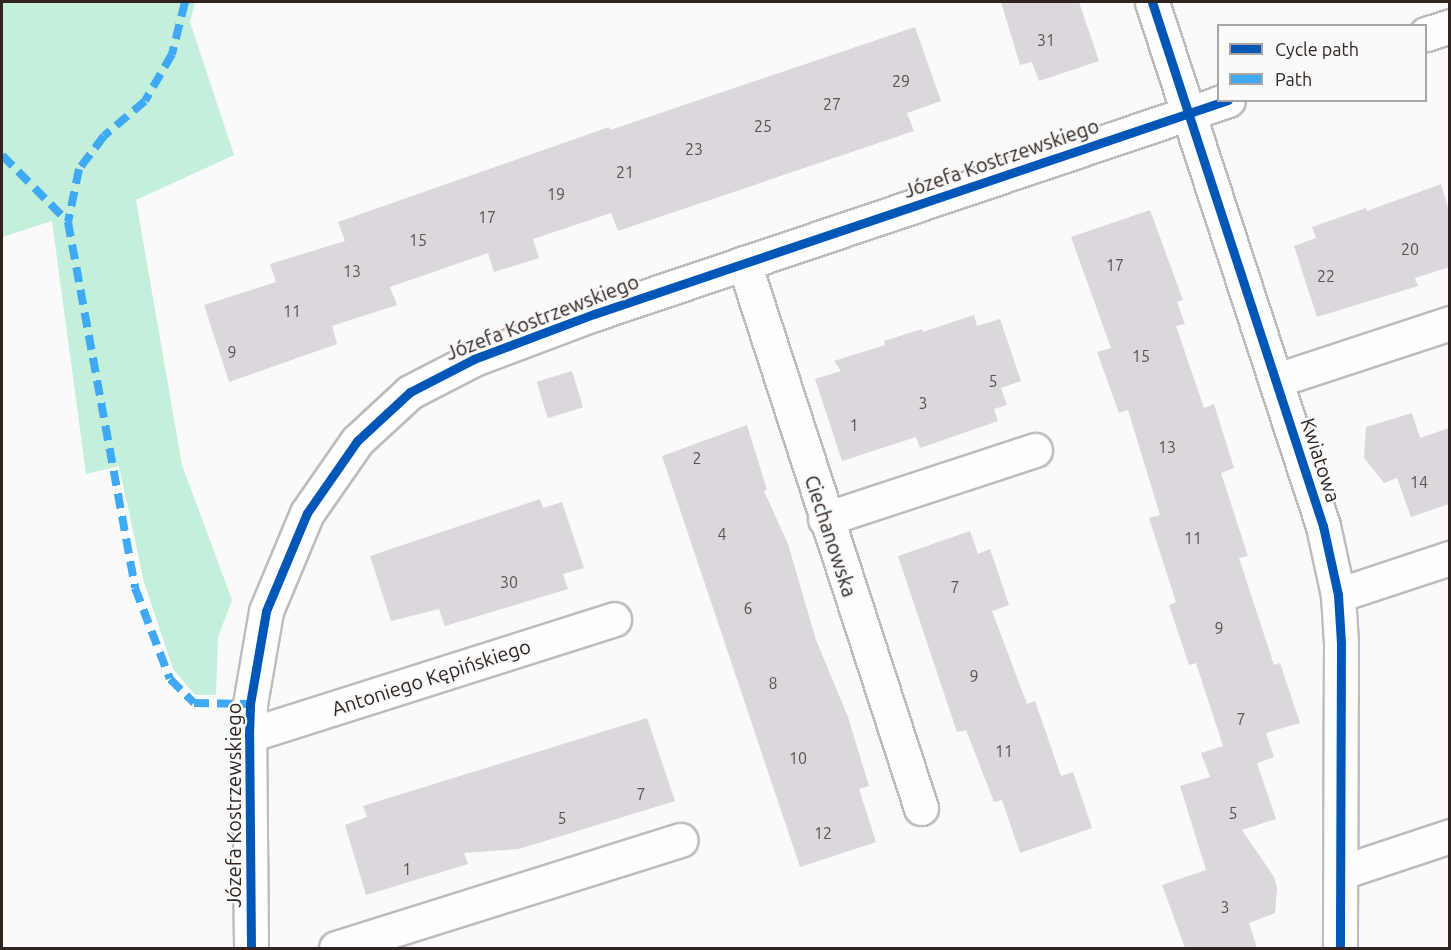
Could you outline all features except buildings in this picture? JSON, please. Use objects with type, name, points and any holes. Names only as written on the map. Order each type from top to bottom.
[{"type":"street","name":"Kwiatowa","points":[[1152,2],[1323,526],[1338,595],[1341,643],[1340,948]]},
{"type":"street","points":[[1427,33],[1449,26]]},
{"type":"street","name":"Józefa Kostrzewskiego","points":[[251,948],[250,704],[266,611],[307,513],[357,441],[410,392],[474,359],[594,314],[1222,102]]},
{"type":"street","name":"Ciechanowska","points":[[744,263],[825,519],[921,808]]},
{"type":"street","points":[[1276,380],[1449,322]]},
{"type":"street","points":[[825,519],[1035,450]]},
{"type":"street","points":[[1338,595],[1449,558]]},
{"type":"street","name":"Antoniego Kępińskiego","points":[[249,735],[614,620]]},
{"type":"street","points":[[1342,872],[1449,836]]},
{"type":"street","points":[[336,948],[680,840]]},
{"type":"green space","points":[[2,2],[195,2],[190,22],[234,155],[136,200],[182,465],[232,600],[218,637],[216,695],[195,695],[173,669],[144,582],[119,466],[86,474],[52,221],[2,237]]},
{"type":"marked path","points":[[185,2],[172,54],[145,101],[104,136],[79,169],[68,222],[135,588],[170,679],[194,703],[250,704]]},
{"type":"marked path","points":[[2,155],[68,222]]},
{"type":"cycle path","points":[[1152,2],[1323,526],[1338,595],[1341,643],[1340,948]]},
{"type":"cycle path","points":[[251,948],[250,704],[266,611],[307,513],[357,441],[410,392],[474,359],[594,314],[1222,102]]}]
